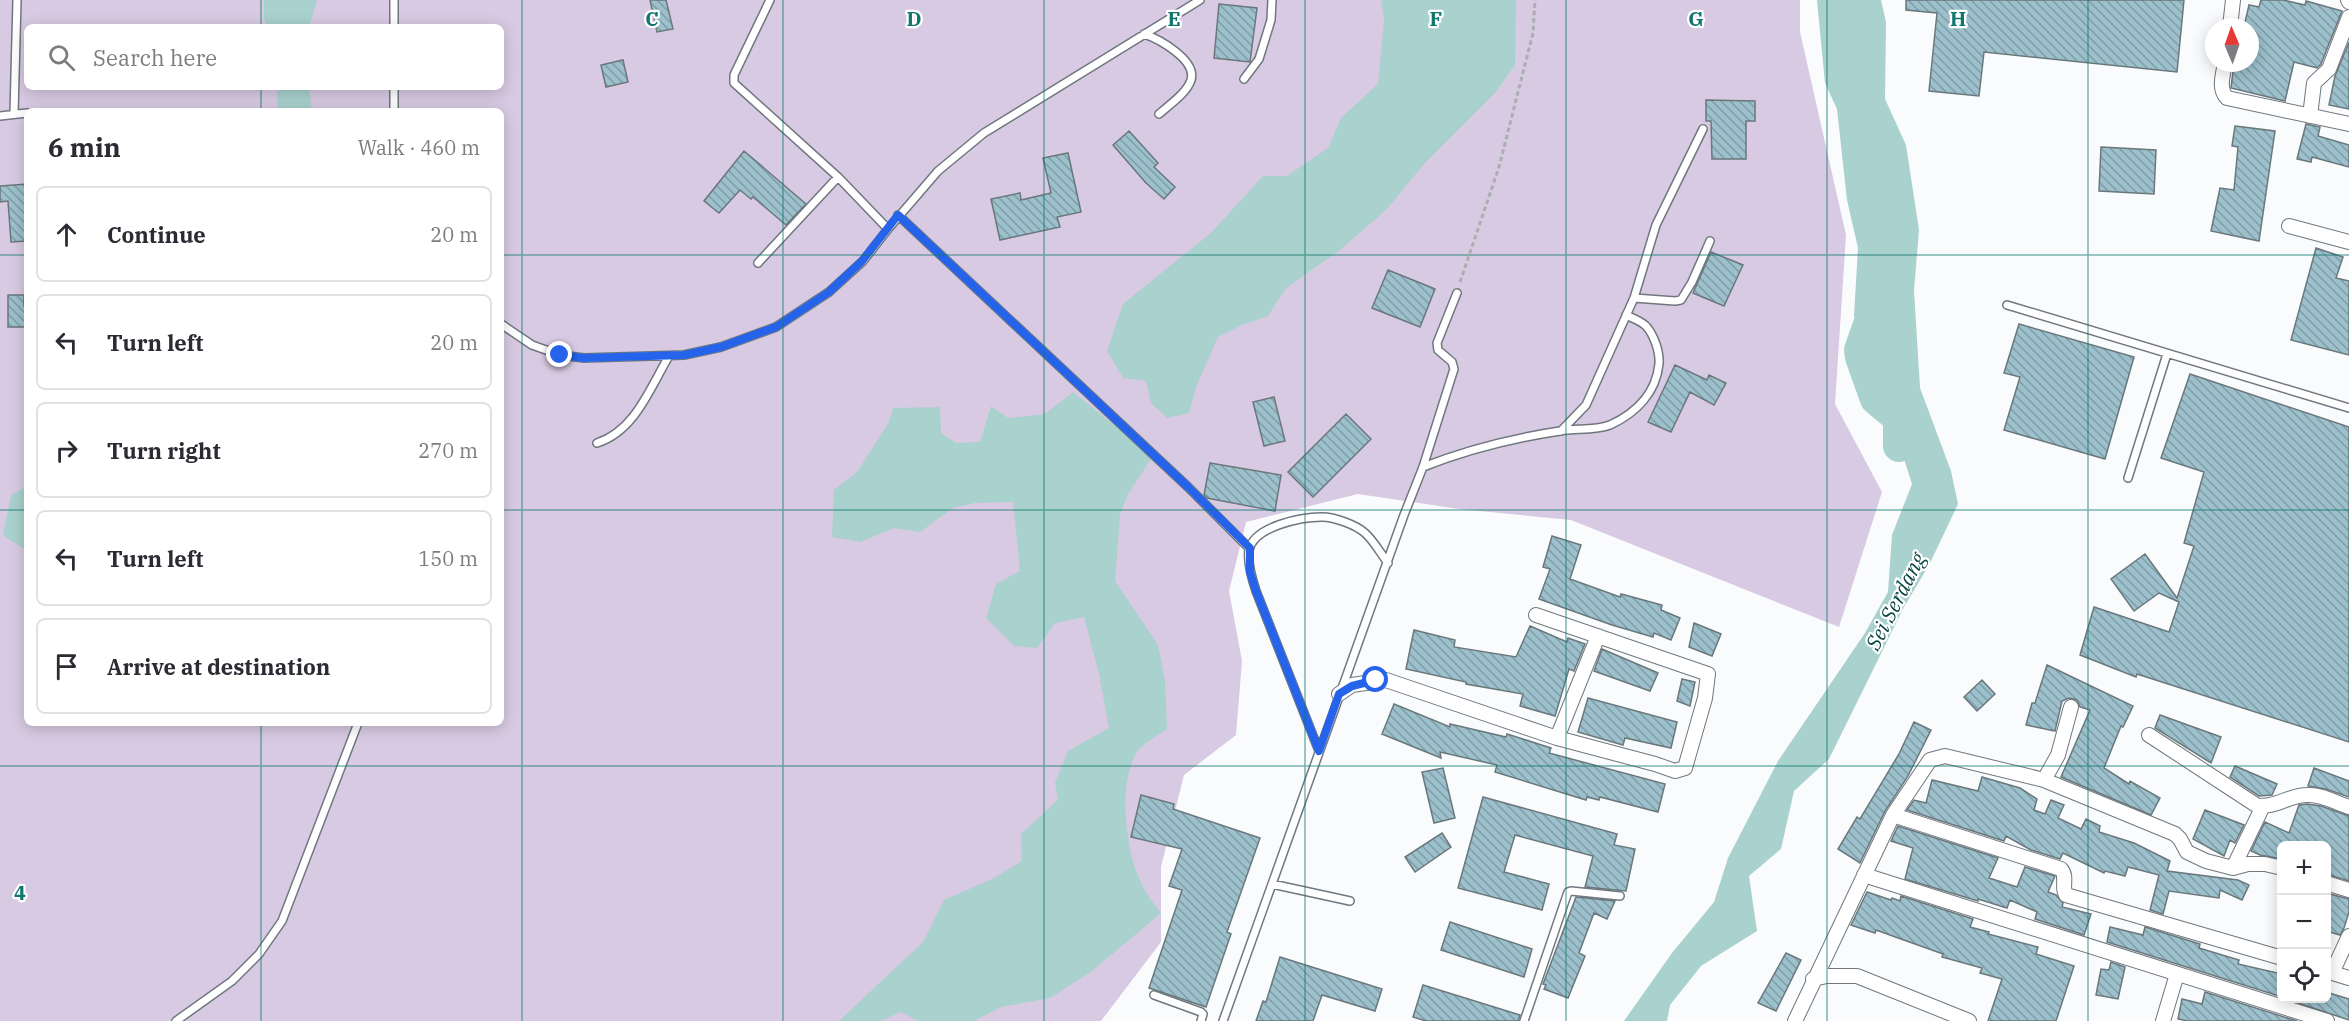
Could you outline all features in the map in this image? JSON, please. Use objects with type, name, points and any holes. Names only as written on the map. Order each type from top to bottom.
[{"type":"street","points":[[2231,18],[2233,0]]},
{"type":"street","points":[[2310,116],[2314,83],[2329,69],[2349,17]]},
{"type":"street","points":[[2224,72],[2222,94],[2227,98],[2349,124]]},
{"type":"street","points":[[2289,226],[2349,242]]},
{"type":"street","points":[[1339,694],[1352,686],[1386,680],[1557,738],[1675,771],[1684,768],[1688,762],[1705,698],[1708,674],[1536,615]]},
{"type":"street","points":[[1557,738],[1598,636]]},
{"type":"street","points":[[2044,780],[2058,755],[2071,707]]},
{"type":"street","points":[[2149,735],[2256,805],[2263,806],[2306,795],[2321,797],[2349,807]]},
{"type":"street","points":[[1795,1021],[1893,815],[1930,759],[1935,757],[1951,757],[2044,780],[2175,834],[2187,852],[2193,856],[2233,868],[2248,864],[2277,867]]},
{"type":"street","points":[[2233,868],[2263,806]]},
{"type":"street","points":[[1893,815],[2061,869],[2064,874],[2066,895],[2277,957]]},
{"type":"street","points":[[1864,875],[2326,1021]]},
{"type":"street","points":[[2331,885],[2349,890]]},
{"type":"street","points":[[2331,968],[2349,936]]},
{"type":"street","points":[[2331,973],[2349,978]]},
{"type":"street","points":[[2163,1021],[2177,974]]},
{"type":"street","points":[[1813,979],[1827,976],[1857,976],[1969,1021]]},
{"type":"lane","points":[[14,113],[17,0]]},
{"type":"lane","points":[[394,0],[394,24]]},
{"type":"lane","points":[[770,0],[734,75],[734,83],[838,177],[888,229]]},
{"type":"lane","points":[[504,326],[532,345],[560,355],[584,358],[684,355],[721,347],[776,327],[829,292],[862,261],[898,215],[938,171],[984,133],[1200,0]]},
{"type":"lane","points":[[1244,79],[1259,59],[1271,20],[1271,0]]},
{"type":"lane","points":[[1144,34],[1169,45],[1192,72],[1191,81],[1186,88],[1159,114]]},
{"type":"lane","points":[[394,90],[394,108]]},
{"type":"lane","points":[[0,117],[24,113]]},
{"type":"lane","points":[[1562,431],[1586,405],[1634,298],[1656,225],[1703,129]]},
{"type":"lane","points":[[758,263],[838,177]]},
{"type":"lane","points":[[898,215],[1250,548]]},
{"type":"lane","points":[[1634,298],[1681,300],[1710,242]]},
{"type":"lane","points":[[1223,1021],[1339,694],[1423,467],[1454,369],[1452,362],[1438,350],[1437,343],[1457,292]]},
{"type":"lane","points":[[2007,304],[2349,408]]},
{"type":"lane","points":[[1423,467],[1456,454],[1562,431],[1586,430],[1609,425],[1639,408],[1650,393],[1658,373],[1659,358],[1655,341],[1645,325],[1626,315]]},
{"type":"lane","points":[[2128,478],[2167,354]]},
{"type":"lane","points":[[597,443],[617,435],[627,425],[669,356]]},
{"type":"lane","points":[[1319,751],[1256,591],[1250,572],[1250,548],[1257,537],[1271,528],[1293,520],[1324,517],[1344,522],[1365,533],[1388,563]]},
{"type":"lane","points":[[176,1021],[232,981],[259,954],[282,921],[357,726]]},
{"type":"lane","points":[[1272,884],[1350,901]]},
{"type":"lane","points":[[1524,1021],[1568,892],[1620,896]]},
{"type":"lane","points":[[1154,995],[1201,1012],[1203,1014],[1201,1021]]},
{"type":"path","points":[[1457,292],[1499,167],[1533,33],[1535,0]]},
{"type":"shaded area","points":[[0,0],[1800,0],[1800,32],[1846,235],[1835,404],[1882,492],[1839,627],[1571,520],[1459,509],[1358,494],[1246,522],[1229,591],[1242,661],[1236,735],[1184,775],[1161,867],[1161,942],[1101,1021],[0,1021]]},
{"type":"water","points":[[264,0],[317,0],[310,24],[266,24]]},
{"type":"water","points":[[1381,0],[1516,0],[1515,65],[1495,93],[1423,165],[1387,209],[1340,250],[1286,288],[1268,316],[1218,337],[1196,387],[1189,413],[1167,418],[1151,403],[1146,381],[1123,378],[1107,351],[1123,304],[1211,233],[1263,176],[1287,176],[1328,148],[1341,118],[1378,84],[1384,20]]},
{"type":"water","points":[[1817,0],[1881,0],[1886,22],[1885,99],[1906,145],[1919,230],[1914,290],[1920,388],[1951,471],[1958,504],[1829,759],[1794,791],[1781,849],[1749,876],[1757,931],[1701,966],[1670,1005],[1667,1021],[1624,1021],[1672,953],[1714,902],[1728,858],[1778,761],[1865,633],[1888,592],[1892,535],[1912,484],[1869,350],[1854,316],[1858,248],[1847,200],[1837,109],[1825,83]]},
{"type":"water","points":[[277,90],[309,90],[312,108],[278,108]]},
{"type":"water","points":[[1073,392],[1153,456],[1128,494],[1120,515],[1115,581],[1158,645],[1165,682],[1167,729],[1140,748],[1128,776],[1126,793],[1127,831],[1134,865],[1143,888],[1161,913],[1092,971],[1050,998],[1001,1007],[974,1021],[918,1021],[901,1012],[881,1021],[839,1021],[923,942],[944,900],[992,879],[1022,861],[1021,834],[1058,800],[1055,783],[1068,751],[1109,728],[1099,674],[1084,617],[1055,623],[1037,648],[1014,646],[986,618],[996,584],[1020,571],[1013,502],[975,503],[953,508],[920,532],[894,528],[860,542],[832,537],[834,490],[857,472],[889,422],[893,408],[940,407],[941,433],[956,443],[980,442],[991,406],[1008,418],[1045,414]]},
{"type":"water","points":[[24,488],[24,549],[3,535],[11,495]]},
{"type":"building","points":[[650,0],[666,0],[673,29],[657,32]]},
{"type":"building","points":[[1906,0],[2184,0],[2177,72],[1984,52],[1979,96],[1929,91],[1937,13],[1906,10]]},
{"type":"building","points":[[2261,0],[2283,0],[2305,5],[2306,1],[2342,11],[2321,64],[2317,68],[2294,62],[2285,101],[2231,88],[2233,72],[2259,72],[2259,18],[2246,18],[2249,5],[2259,7]]},
{"type":"building","points":[[1219,4],[1257,8],[1250,62],[1214,58]]},
{"type":"building","points":[[2349,42],[2349,109],[2329,105],[2335,76]]},
{"type":"building","points":[[623,60],[628,82],[606,87],[601,65]]},
{"type":"building","points":[[1706,100],[1755,101],[1755,121],[1746,121],[1746,159],[1712,159],[1711,121],[1706,121]]},
{"type":"building","points":[[2306,124],[2320,127],[2318,136],[2349,145],[2349,167],[2312,157],[2311,162],[2297,159]]},
{"type":"building","points":[[2235,126],[2275,131],[2259,241],[2211,231],[2220,188],[2234,190],[2238,147],[2232,146]]},
{"type":"building","points":[[1129,131],[1158,163],[1154,167],[1175,187],[1164,199],[1146,183],[1113,145]]},
{"type":"building","points":[[2101,147],[2156,150],[2154,194],[2099,191]]},
{"type":"building","points":[[744,151],[806,204],[786,225],[753,197],[751,199],[740,190],[719,213],[704,201]]},
{"type":"building","points":[[1068,153],[1081,212],[1057,217],[1060,227],[1000,240],[991,199],[1020,193],[1021,200],[1051,193],[1043,158]]},
{"type":"building","points":[[24,184],[24,241],[11,242],[8,201],[0,202],[0,186]]},
{"type":"building","points":[[2316,248],[2343,257],[2336,278],[2349,281],[2349,355],[2291,340]]},
{"type":"building","points":[[1711,252],[1743,265],[1724,306],[1693,293]]},
{"type":"building","points":[[1388,270],[1435,289],[1420,327],[1372,308]]},
{"type":"building","points":[[8,295],[24,295],[24,327],[8,327]]},
{"type":"building","points":[[2019,324],[2134,357],[2105,459],[2004,430],[2020,377],[2004,373]]},
{"type":"building","points":[[1675,365],[1707,380],[1709,375],[1726,383],[1714,405],[1690,392],[1671,432],[1648,422]]},
{"type":"building","points":[[2190,374],[2349,427],[2349,742],[2137,674],[2136,677],[2080,655],[2094,607],[2169,632],[2179,602],[2159,593],[2134,611],[2111,579],[2145,554],[2177,598],[2194,546],[2184,543],[2204,472],[2161,458]]},
{"type":"building","points":[[1274,397],[1285,441],[1264,446],[1253,402]]},
{"type":"building","points":[[1346,414],[1371,439],[1313,497],[1288,472]]},
{"type":"building","points":[[1210,463],[1281,475],[1275,511],[1207,498],[1204,495]]},
{"type":"building","points":[[1552,536],[1581,545],[1570,579],[1620,597],[1621,594],[1662,605],[1661,610],[1680,618],[1671,640],[1654,633],[1653,637],[1612,625],[1539,599],[1550,569],[1543,567]]},
{"type":"building","points":[[1694,623],[1721,634],[1712,656],[1689,647]]},
{"type":"building","points":[[1530,626],[1567,642],[1568,638],[1585,644],[1574,671],[1569,669],[1555,716],[1520,706],[1523,694],[1466,684],[1466,682],[1406,669],[1414,630],[1455,640],[1454,647],[1516,657]]},
{"type":"building","points":[[1602,649],[1658,673],[1650,691],[1594,671]]},
{"type":"building","points":[[2047,665],[2133,706],[2123,727],[2121,726],[2104,768],[2129,784],[2130,781],[2160,798],[2151,815],[2061,777],[2090,710],[2080,707],[2077,700],[2069,698],[2062,701],[2055,731],[2026,725]]},
{"type":"building","points":[[1682,679],[1695,682],[1690,706],[1677,701]]},
{"type":"building","points":[[1982,680],[1995,694],[1977,711],[1964,697]]},
{"type":"building","points":[[1588,698],[1677,722],[1671,748],[1625,738],[1623,745],[1578,732]]},
{"type":"building","points":[[1394,704],[1450,727],[1450,724],[1506,737],[1507,734],[1551,748],[1549,753],[1665,784],[1658,812],[1600,797],[1599,800],[1587,797],[1586,800],[1495,772],[1497,765],[1440,752],[1441,758],[1382,734]]},
{"type":"building","points":[[2160,715],[2221,737],[2211,763],[2155,728]]},
{"type":"building","points":[[1914,722],[1931,730],[1908,776],[1885,811],[1860,863],[1838,849],[1857,817],[1860,819],[1899,754]]},
{"type":"building","points":[[2235,766],[2277,784],[2272,795],[2259,796],[2230,777]]},
{"type":"building","points":[[1443,768],[1455,818],[1434,823],[1422,772]]},
{"type":"building","points":[[2314,768],[2349,781],[2349,797],[2308,786]]},
{"type":"building","points":[[1982,777],[2020,788],[2037,799],[2034,810],[2045,814],[2051,800],[2064,805],[2058,818],[2081,829],[2086,819],[2100,826],[2099,832],[2134,843],[2170,861],[2167,871],[2238,880],[2249,885],[2242,900],[2220,890],[2219,898],[2169,891],[2163,914],[2150,910],[2159,875],[2128,867],[2125,876],[2105,871],[2104,873],[2063,853],[2060,859],[2031,850],[2006,836],[2004,841],[1907,810],[1914,800],[1926,803],[1932,780],[1978,791]]},
{"type":"building","points":[[1141,795],[1174,804],[1173,809],[1260,838],[1227,932],[1231,934],[1206,1007],[1149,988],[1182,890],[1169,886],[1182,849],[1131,837]]},
{"type":"building","points":[[1483,797],[1617,834],[1614,845],[1635,849],[1626,891],[1585,887],[1593,856],[1515,835],[1504,872],[1549,884],[1542,910],[1458,888]]},
{"type":"building","points":[[2299,805],[2321,806],[2349,816],[2349,881],[2331,876],[2331,841],[2277,841],[2277,858],[2251,851],[2265,822],[2289,833]]},
{"type":"building","points":[[2205,810],[2244,825],[2235,843],[2230,840],[2224,856],[2193,839]]},
{"type":"building","points":[[1898,826],[1998,858],[1989,878],[2017,887],[2025,867],[2055,876],[2048,892],[2056,895],[2063,903],[2062,907],[2091,914],[2084,935],[2035,919],[2037,912],[2010,900],[2007,908],[1905,879],[1913,848],[1891,841]]},
{"type":"building","points":[[1442,833],[1451,847],[1415,872],[1405,857]]},
{"type":"building","points":[[1867,892],[1891,900],[1892,898],[1900,901],[1901,896],[1973,919],[1970,927],[2038,947],[2036,954],[2074,966],[2056,1021],[1988,1021],[2002,979],[1980,973],[1982,968],[1942,957],[1943,954],[1876,930],[1875,933],[1851,925]]},
{"type":"building","points":[[2331,894],[2349,899],[2349,912],[2340,935],[2331,932]]},
{"type":"building","points":[[1576,897],[1615,901],[1607,919],[1594,913],[1579,953],[1585,956],[1568,998],[1544,989],[1546,985],[1543,984]]},
{"type":"building","points":[[1450,922],[1532,949],[1524,977],[1441,950]]},
{"type":"building","points":[[2110,927],[2143,935],[2145,927],[2200,944],[2199,948],[2239,960],[2238,964],[2277,973],[2277,995],[2107,942]]},
{"type":"building","points":[[1786,953],[1801,960],[1776,1011],[1758,1003]]},
{"type":"building","points":[[1280,957],[1382,989],[1375,1011],[1322,995],[1313,1021],[1256,1021],[1263,1001],[1266,1002]]},
{"type":"building","points":[[2111,962],[2125,967],[2118,999],[2096,995],[2101,969],[2109,970]]},
{"type":"building","points":[[1423,985],[1520,1015],[1518,1021],[1426,1021],[1413,1017]]},
{"type":"building","points":[[2205,992],[2297,1021],[2188,1021],[2178,1019],[2182,999],[2202,1004]]},
{"type":"building","points":[[2331,994],[2349,999],[2349,1020],[2298,1003],[2331,1003]]},
{"type":"waterway","name":"Sei Serdang","points":[[1878,299],[1860,350],[1876,399],[1899,418],[1899,446]]},
{"type":"route","points":[[560,355],[584,358],[684,355],[721,347],[776,327],[829,292],[862,261],[898,215],[1188,487],[1245,546],[1250,548],[1250,572],[1256,591],[1319,751],[1339,694],[1352,686],[1376,680]]}]
